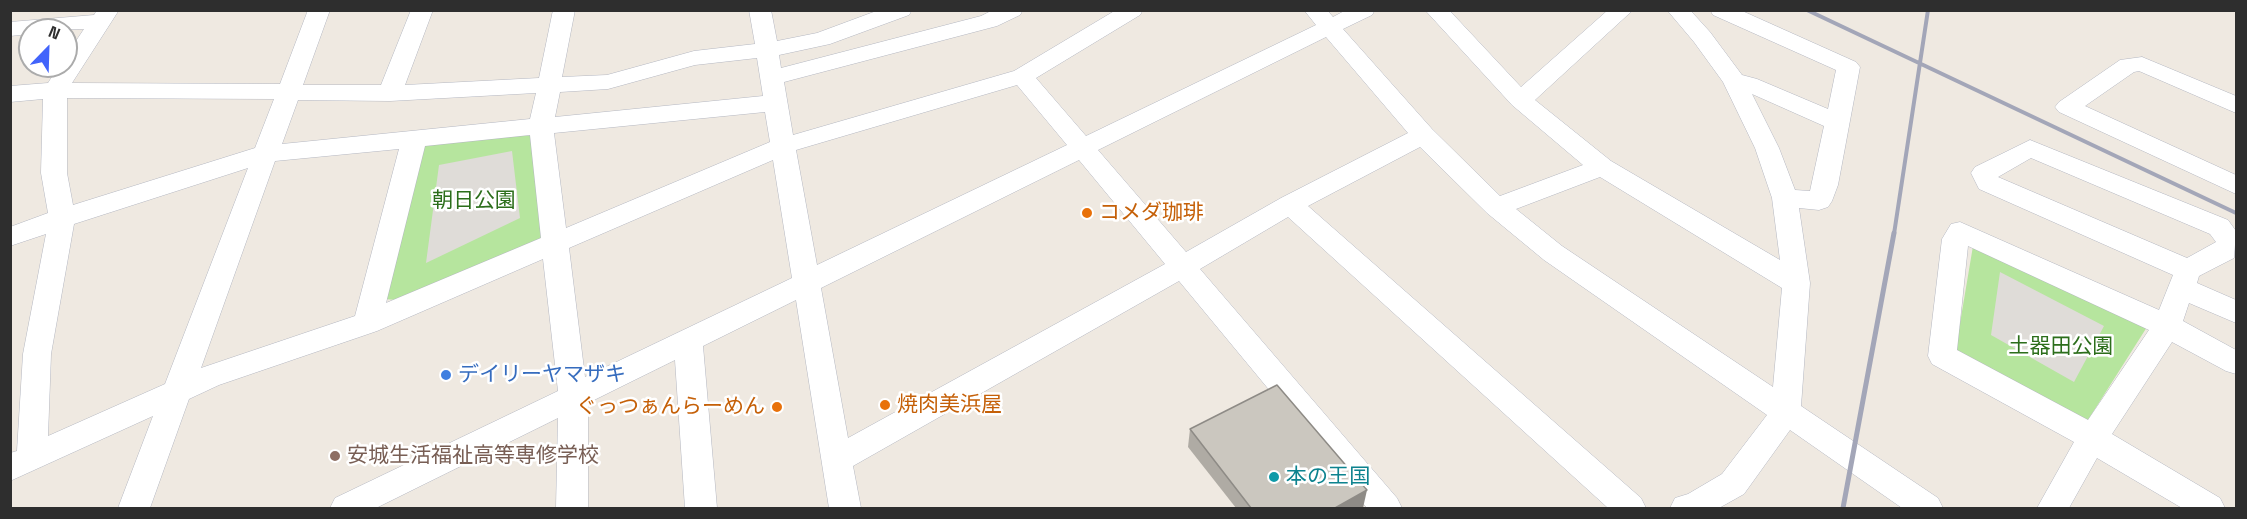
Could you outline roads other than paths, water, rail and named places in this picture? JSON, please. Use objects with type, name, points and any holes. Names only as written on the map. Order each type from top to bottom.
[{"type":"street","points":[[134,508],[288,91],[307,48],[319,10]]},
{"type":"street","points":[[390,93],[422,10]]},
{"type":"street","points":[[564,10],[541,127],[573,396],[572,508]]},
{"type":"street","points":[[760,10],[845,508]]},
{"type":"street","points":[[10,94],[55,90],[390,93],[608,82],[694,58],[768,50],[822,39],[901,10]]},
{"type":"street","points":[[10,237],[265,154],[541,127],[773,91],[989,21],[1012,10]]},
{"type":"street","points":[[21,462],[209,377],[367,323],[783,146],[1022,76],[1132,10]]},
{"type":"street","points":[[346,508],[688,339],[1085,148],[1322,19],[1364,10]]},
{"type":"street","points":[[1437,10],[1520,100],[1602,167],[1796,283]]},
{"type":"street","points":[[1520,100],[1622,10]]},
{"type":"street","points":[[1678,10],[1702,37],[1734,81],[1767,148],[1785,198],[1796,283],[1786,412],[1732,484],[1693,507],[1686,508]]},
{"type":"street","points":[[1721,10],[1848,67],[1825,185],[1819,201],[1785,198]]},
{"type":"street","points":[[10,29],[104,16]]},
{"type":"street","points":[[21,462],[37,354],[62,219],[54,173],[55,90],[104,16]]},
{"type":"street","points":[[1322,19],[1423,135],[1496,207],[1552,253],[1927,508]]},
{"type":"street","points":[[2235,103],[2142,64],[2128,65],[2067,107],[2236,186]]},
{"type":"street","points":[[1022,76],[1386,508]]},
{"type":"street","points":[[1734,81],[1749,84],[1837,122]]},
{"type":"street","points":[[837,460],[1290,204],[1423,135]]},
{"type":"street","points":[[367,323],[414,139]]},
{"type":"street","points":[[2052,508],[2093,437],[2167,326],[2185,279],[2231,253],[2230,241],[2219,227],[2030,148],[1983,173],[1988,183],[2185,279],[2236,312]]},
{"type":"street","points":[[1496,207],[1602,167]]},
{"type":"street","points":[[1290,204],[1630,508]]},
{"type":"street","points":[[2209,508],[2108,449],[2093,437],[1942,356],[1955,239],[1960,231],[2167,326],[2236,363]]},
{"type":"street","points":[[688,339],[701,508]]},
{"type":"railway","points":[[1807,10],[1920,63]]},
{"type":"railway","points":[[1920,63],[1928,10]]},
{"type":"railway","points":[[1894,234],[1920,63]]},
{"type":"railway","points":[[1920,63],[2236,213]]},
{"type":"railway","points":[[1843,508],[1894,233]]},
{"type":"place","name":"コメダ珈琲","points":[[1087,213]]},
{"type":"place","name":"デイリーヤマザキ","points":[[446,375]]},
{"type":"place","name":"焼肉美浜屋","points":[[885,405]]},
{"type":"place","name":"ぐっつぁんらーめん","points":[[777,407]]},
{"type":"place","name":"安城生活福祉高等専修学校","points":[[335,456]]},
{"type":"place","name":"本の王国","points":[[1274,477]]},
{"type":"park label","name":"朝日公園","points":[[474,201]]},
{"type":"park label","name":"土器田公園","points":[[2061,347]]}]
